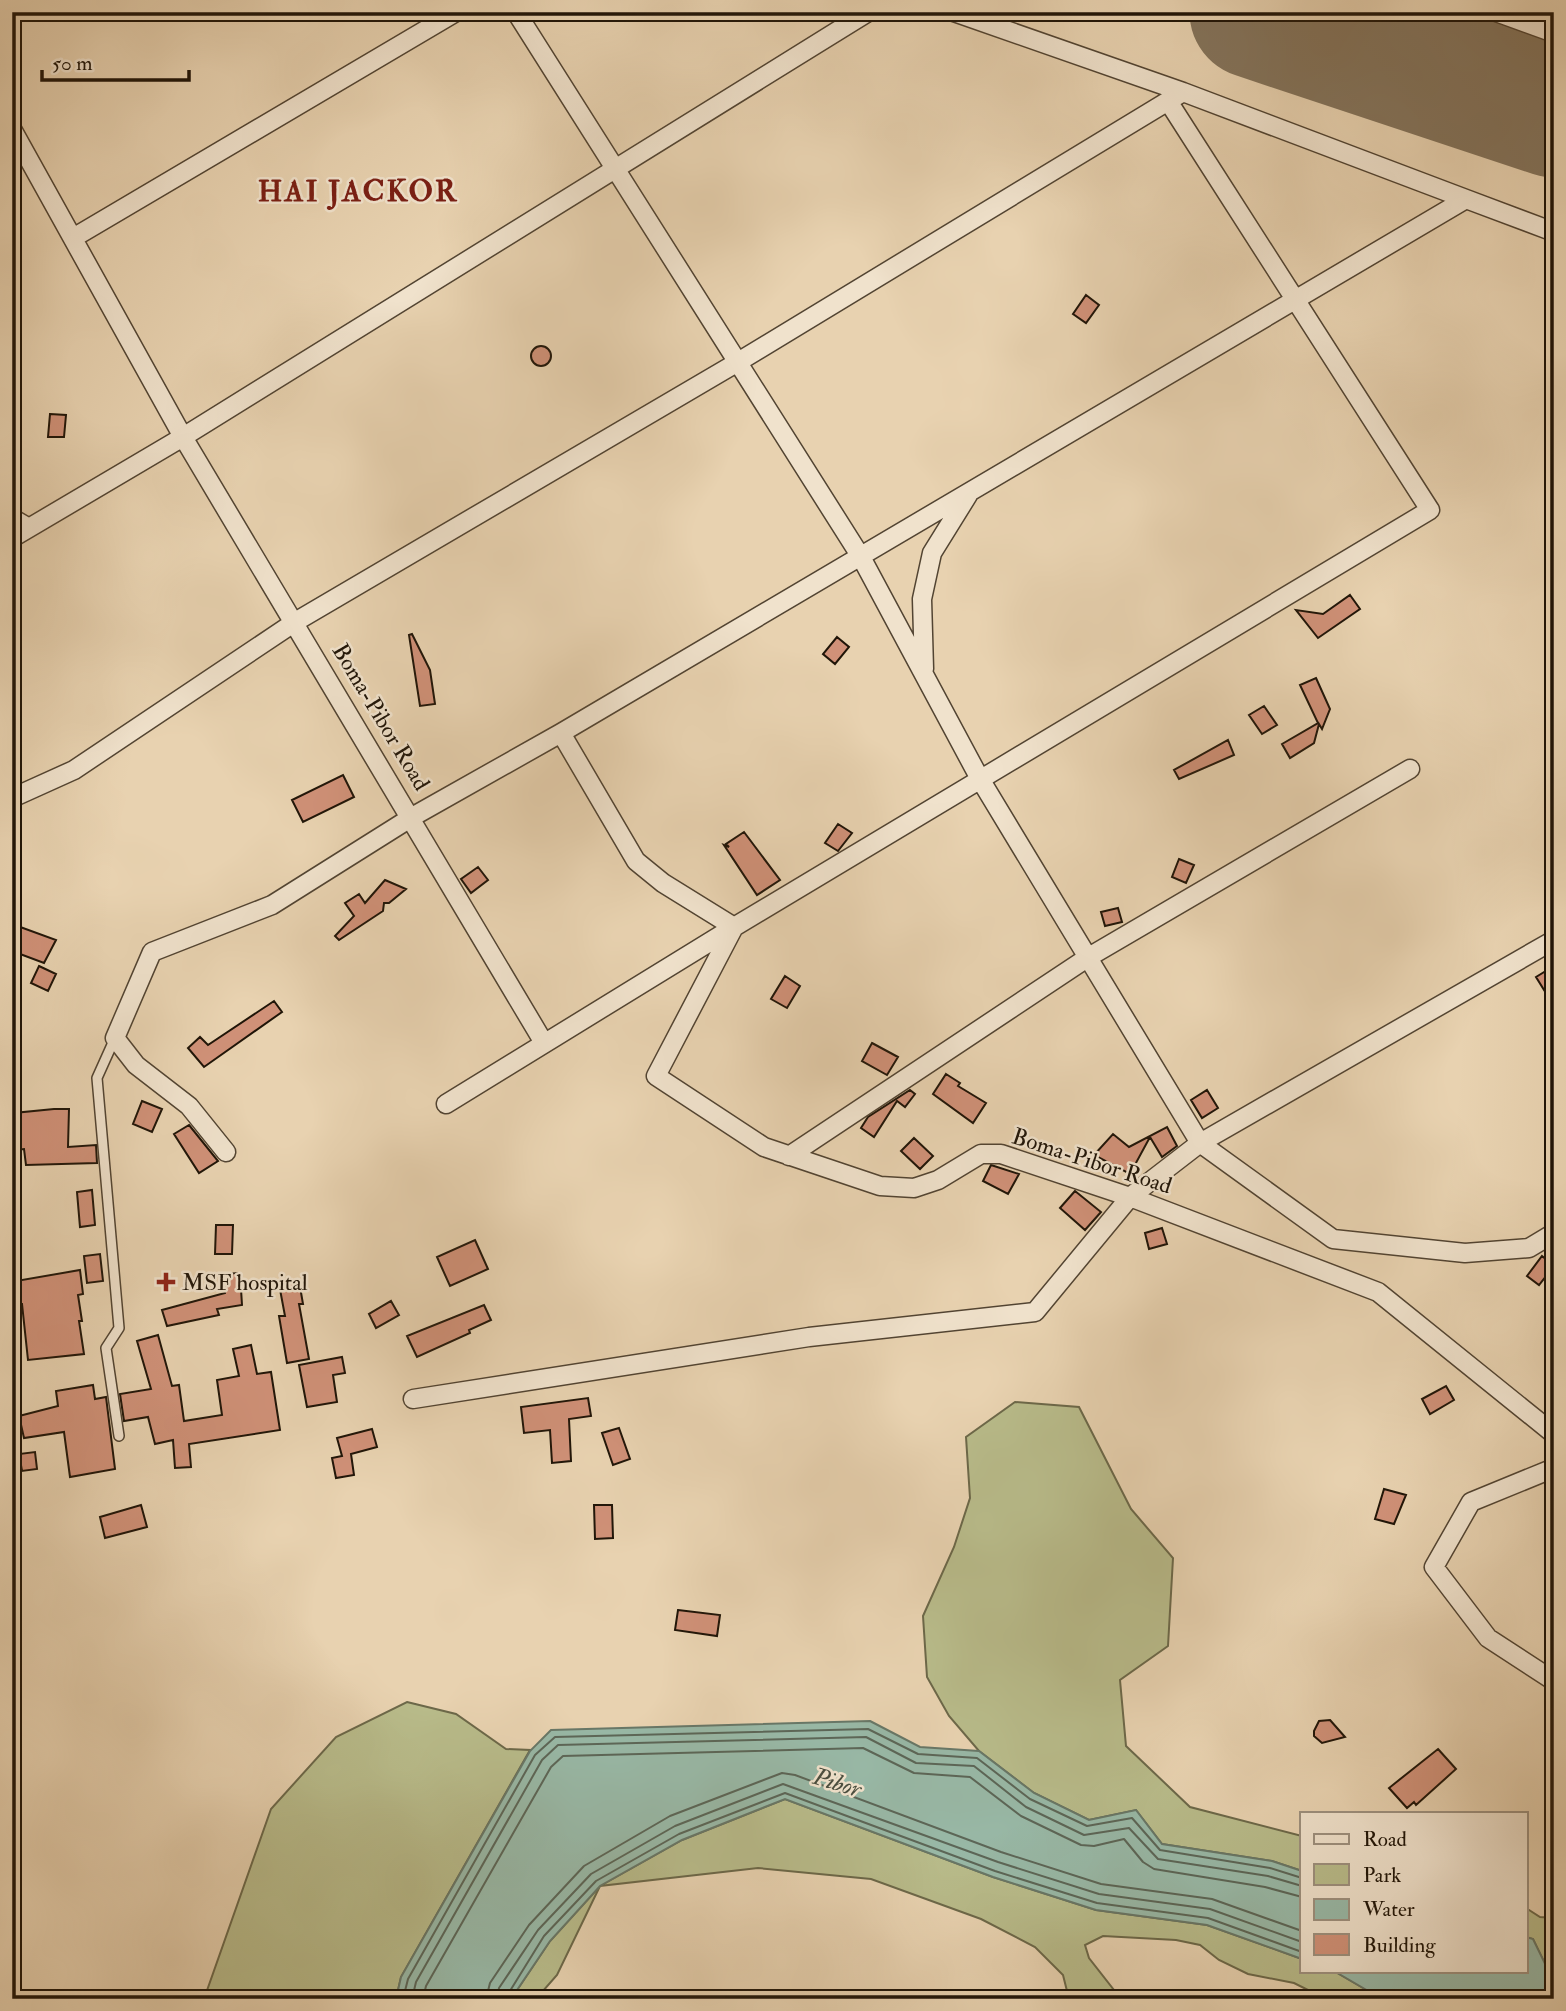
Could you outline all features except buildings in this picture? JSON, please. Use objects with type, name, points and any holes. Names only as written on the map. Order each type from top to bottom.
[{"type":"street","points":[[12,15],[17,12]]},
{"type":"street","points":[[72,238],[456,12]]},
{"type":"street","points":[[516,12],[862,557],[981,779],[1200,1143],[1333,1239],[1465,1252],[1529,1248],[1554,1233]]},
{"type":"street","points":[[12,538],[183,438],[869,12]]},
{"type":"street","points":[[954,12],[1175,96],[1554,232]]},
{"type":"street","points":[[1496,12],[1554,33]]},
{"type":"street","points":[[446,1104],[734,927],[1430,510],[1295,300],[1175,96]]},
{"type":"street","points":[[12,798],[74,770],[295,622],[738,362],[1175,96]]},
{"type":"street","name":"Boma-Pibor Road","points":[[12,129],[183,438],[412,817],[862,557],[1466,199]]},
{"type":"street","points":[[925,675],[922,599],[932,553],[970,492]]},
{"type":"street","points":[[12,518],[29,528]]},
{"type":"street","points":[[561,733],[636,861],[663,883],[734,927]]},
{"type":"street","points":[[789,1156],[1087,958],[1410,769]]},
{"type":"street","points":[[226,1152],[189,1106],[136,1065],[114,1038],[152,952],[272,905],[412,817],[544,1043]]},
{"type":"street","name":"Boma-Pibor Road","points":[[734,927],[656,1076],[764,1147],[880,1185],[914,1188],[937,1180],[981,1154],[1001,1154],[1130,1197],[1378,1292],[1554,1434]]},
{"type":"street","points":[[413,1399],[809,1337],[1035,1312],[1130,1197],[1200,1143],[1554,940]]},
{"type":"street","points":[[1554,1468],[1471,1502],[1434,1567],[1488,1638],[1554,1681]]},
{"type":"lane","points":[[114,1038],[97,1078],[119,1328],[106,1348],[119,1436]]},
{"type":"green space","points":[[1015,1402],[1079,1407],[1131,1509],[1173,1558],[1168,1646],[1120,1680],[1126,1746],[1190,1807],[1300,1835],[1300,1870],[1272,1861],[1162,1844],[1136,1810],[1089,1820],[1034,1793],[979,1751],[949,1716],[927,1677],[923,1616],[954,1547],[970,1498],[966,1437]]},
{"type":"green space","points":[[407,1702],[456,1714],[506,1749],[530,1750],[401,1977],[396,1999],[204,1999],[271,1809],[336,1737]]},
{"type":"green space","points":[[785,1799],[993,1877],[1096,1910],[1207,1925],[1300,1958],[1300,1972],[1336,1972],[1382,1999],[1322,1997],[1294,1983],[1248,1974],[1219,1960],[1200,1945],[1176,1940],[1103,1936],[1085,1945],[1089,1958],[1121,1999],[1069,1999],[1063,1975],[1035,1947],[981,1919],[871,1879],[758,1868],[600,1886],[682,1840]]},
{"type":"green space","points":[[600,1886],[557,1975],[536,1999],[511,1999],[550,1941]]},
{"type":"green space","points":[[1528,1909],[1540,1917],[1554,1918],[1554,1974],[1550,1974],[1533,1939],[1528,1938]]},
{"type":"water","name":"Pibor","points":[[870,1721],[920,1747],[979,1751],[1034,1793],[1089,1820],[1136,1810],[1162,1844],[1272,1861],[1300,1870],[1300,1958],[1207,1925],[1096,1910],[993,1877],[785,1799],[682,1840],[600,1886],[550,1941],[511,1999],[396,1999],[401,1977],[530,1751],[551,1730]]},
{"type":"water","points":[[1528,1938],[1533,1939],[1550,1974],[1554,1974],[1554,1999],[1382,1999],[1336,1972],[1528,1972]]},
{"type":"runway","points":[[1256,12],[1554,111]]},
{"type":"place","name":"MSF hospital","points":[[166,1282]]},
{"type":"district","name":"HAI JACKOR","points":[[358,191]]}]
